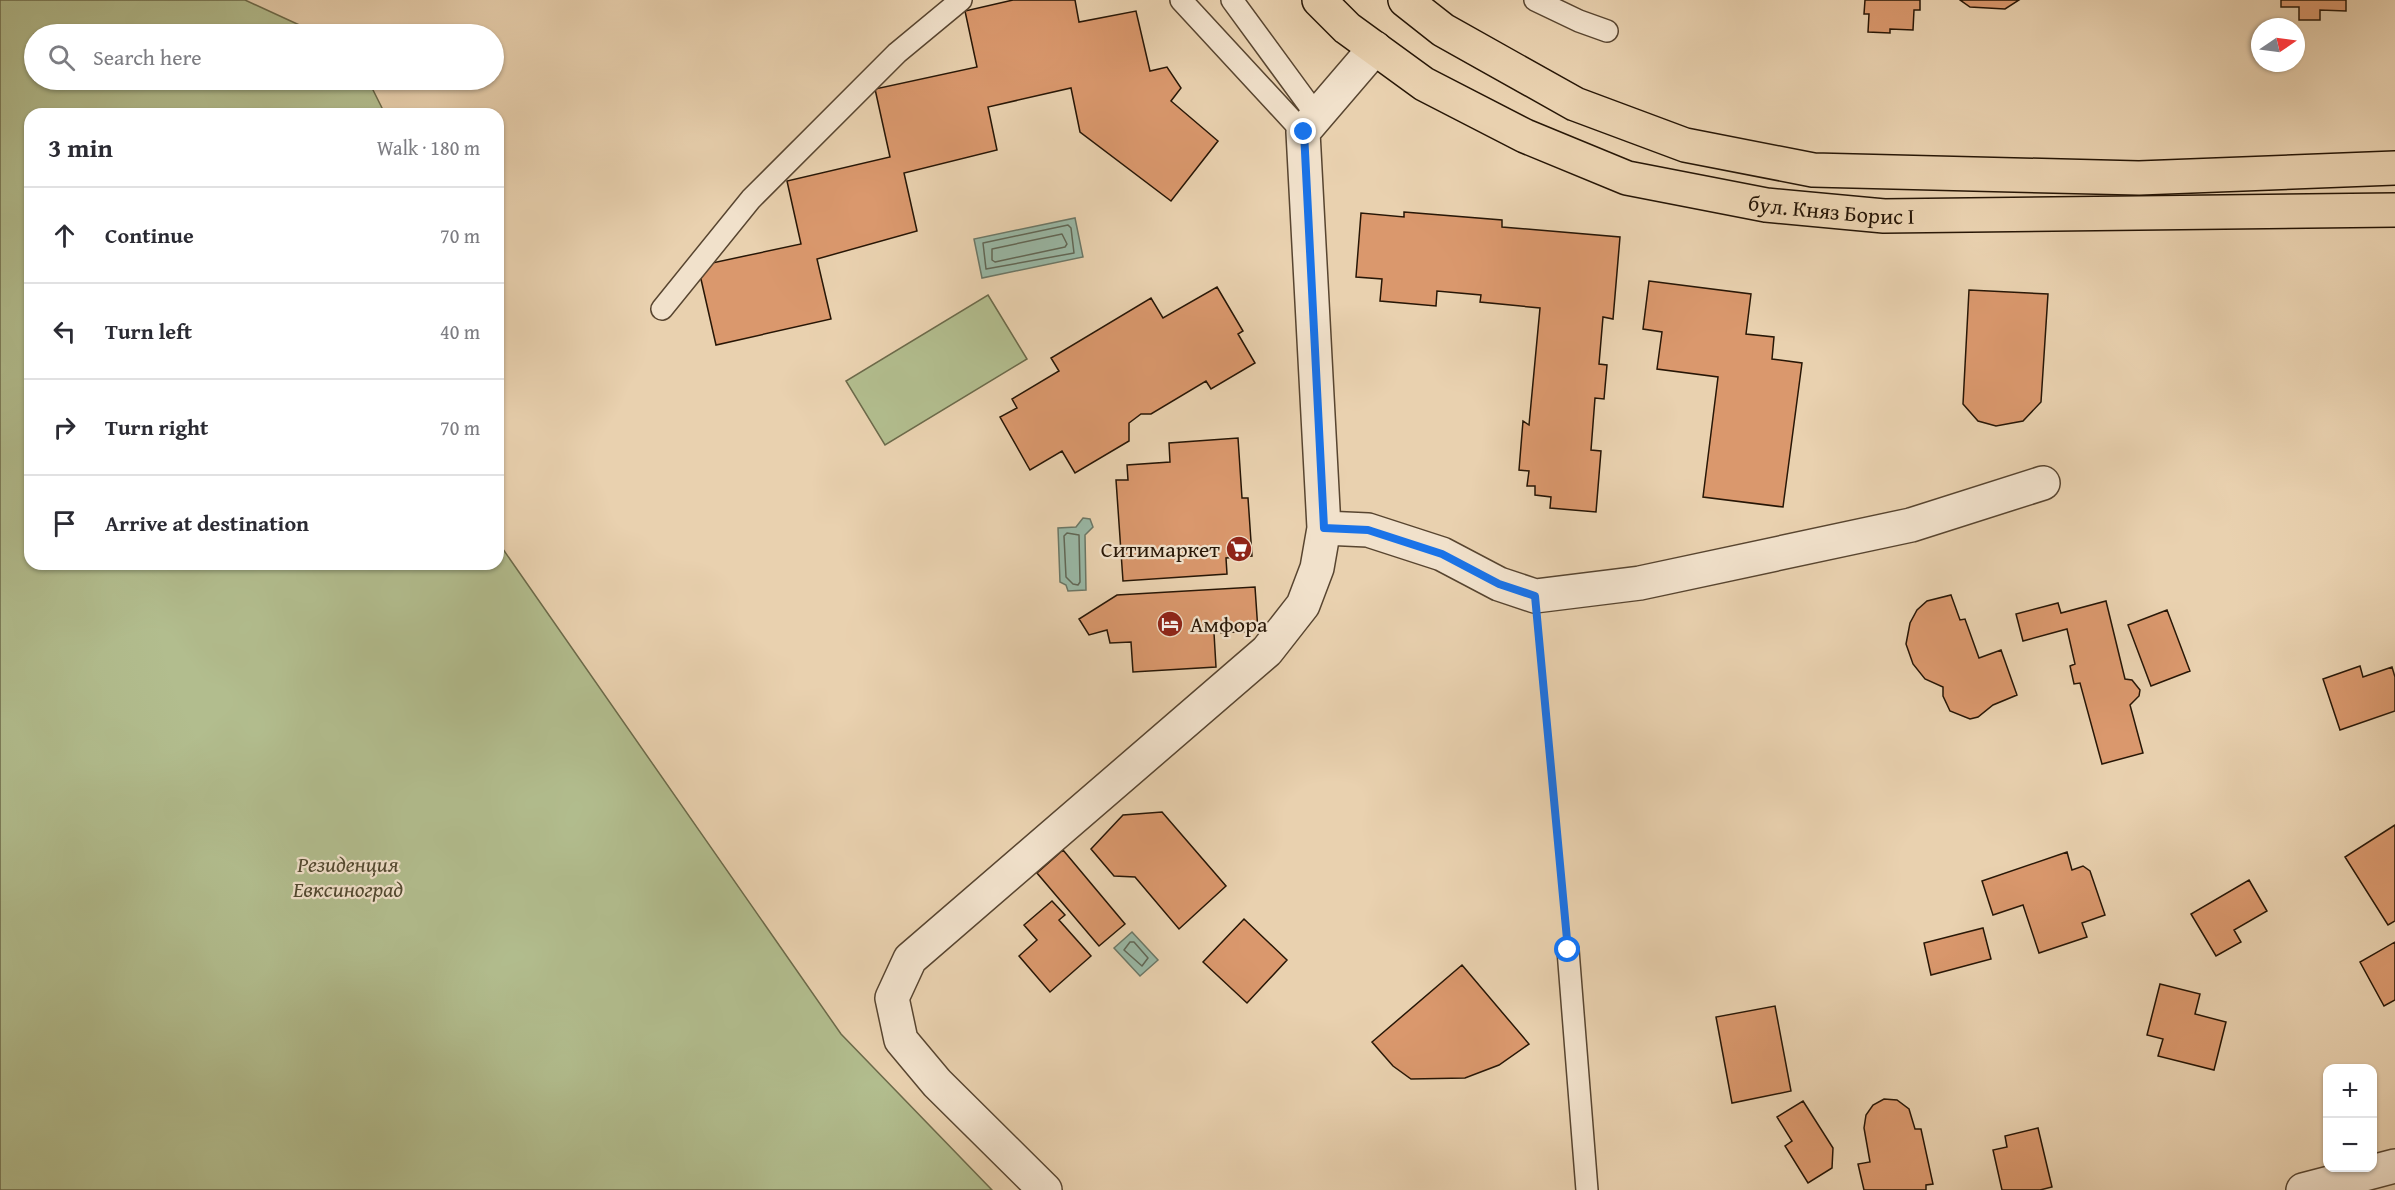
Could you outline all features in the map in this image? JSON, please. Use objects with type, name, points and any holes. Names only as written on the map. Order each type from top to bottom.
[{"type":"highway","name":"бул. Княз Борис I","points":[[1320,0],[1347,28],[1424,84],[1525,136],[1627,178],[1766,205],[1884,216],[2395,210]]},
{"type":"highway","name":"бул. Княз Борис I","points":[[1406,0],[1443,30],[1575,104],[1685,145],[1813,170],[2139,178],[2395,168]]},
{"type":"street","points":[[1045,1190],[938,1083],[901,1040],[892,998],[910,959],[1267,651],[1303,605],[1317,568],[1324,528],[1310,124],[1375,48]]},
{"type":"street","points":[[1324,528],[1368,530],[1442,554],[1499,584],[1535,596],[1640,583],[1911,525],[2043,483]]},
{"type":"street","points":[[2303,1190],[2395,1166]]},
{"type":"lane","points":[[662,309],[751,199],[897,53],[961,0]]},
{"type":"lane","points":[[1181,0],[1310,124]]},
{"type":"lane","points":[[1233,0],[1310,124]]},
{"type":"lane","points":[[1535,0],[1579,21],[1607,31]]},
{"type":"lane","points":[[1568,950],[1587,1190]]},
{"type":"path","points":[[1535,596],[1568,950]]},
{"type":"green space","name":"Резиденция Евксиноград","points":[[0,0],[245,0],[297,24],[24,24],[24,90],[373,90],[382,108],[24,108],[24,570],[504,570],[504,551],[841,1034],[992,1190],[0,1190]]},
{"type":"green space","points":[[988,295],[1027,359],[885,445],[846,381]]},
{"type":"water","points":[[1075,218],[1083,257],[982,278],[974,239]]},
{"type":"water","points":[[1083,518],[1090,519],[1093,527],[1085,535],[1086,590],[1068,591],[1066,585],[1060,582],[1058,528],[1076,527]]},
{"type":"water","points":[[1132,932],[1158,960],[1140,976],[1114,948]]},
{"type":"building","points":[[1013,0],[1075,0],[1079,22],[1136,11],[1150,71],[1167,67],[1181,88],[1171,101],[1218,141],[1171,201],[1080,132],[1071,88],[988,107],[997,150],[904,173],[917,231],[817,259],[831,319],[716,345],[698,266],[801,244],[787,181],[890,157],[875,89],[977,67],[965,11]]},
{"type":"building","points":[[1865,0],[1920,0],[1920,10],[1914,10],[1913,30],[1890,29],[1890,33],[1868,32],[1869,14],[1864,14]]},
{"type":"building","points":[[1960,0],[2019,0],[2005,9],[1970,7]]},
{"type":"building","points":[[2281,0],[2346,0],[2346,11],[2320,10],[2320,20],[2299,18],[2299,7],[2281,7]]},
{"type":"building","points":[[1404,212],[1502,220],[1502,227],[1620,237],[1613,319],[1603,317],[1599,364],[1607,365],[1604,399],[1595,398],[1591,450],[1601,451],[1596,512],[1550,508],[1551,497],[1535,495],[1535,486],[1527,486],[1529,471],[1519,470],[1523,421],[1529,425],[1540,308],[1480,302],[1481,295],[1437,291],[1436,306],[1380,301],[1382,279],[1356,277],[1361,213],[1404,217]]},
{"type":"building","points":[[1649,281],[1751,294],[1746,334],[1774,337],[1772,359],[1802,363],[1783,507],[1703,497],[1718,377],[1657,369],[1662,332],[1643,329]]},
{"type":"building","points":[[1217,287],[1243,331],[1238,334],[1255,363],[1211,389],[1206,381],[1151,414],[1141,414],[1129,423],[1129,441],[1075,473],[1062,451],[1030,470],[1000,417],[1017,408],[1012,399],[1059,371],[1051,358],[1151,298],[1163,318]]},
{"type":"building","points":[[1969,290],[2048,294],[2041,402],[2023,421],[1996,426],[1978,421],[1963,404]]},
{"type":"building","points":[[1238,438],[1242,498],[1248,498],[1252,556],[1226,558],[1227,574],[1123,581],[1116,480],[1128,480],[1127,465],[1170,462],[1169,443]]},
{"type":"building","name":"Амфора","points":[[1255,587],[1258,631],[1214,633],[1216,667],[1133,672],[1131,642],[1110,643],[1107,630],[1089,635],[1079,619],[1117,595]]},
{"type":"building","points":[[1951,595],[1960,620],[1965,619],[1979,658],[2001,650],[2017,695],[1993,705],[1978,717],[1970,719],[1950,711],[1943,696],[1943,687],[1925,679],[1913,664],[1906,644],[1910,623],[1917,610],[1927,601]]},
{"type":"building","points":[[2106,601],[2125,679],[2132,680],[2140,690],[2139,696],[2130,705],[2143,753],[2102,764],[2080,683],[2074,684],[2070,666],[2075,664],[2067,629],[2023,641],[2016,614],[2058,603],[2061,613]]},
{"type":"building","points":[[2167,610],[2190,671],[2151,686],[2128,625]]},
{"type":"building","points":[[2360,666],[2363,677],[2392,667],[2395,677],[2395,711],[2340,730],[2323,679]]},
{"type":"building","points":[[1162,812],[1226,886],[1179,929],[1135,877],[1114,876],[1091,849],[1123,815]]},
{"type":"building","points":[[2395,825],[2395,921],[2388,925],[2345,857]]},
{"type":"building","points":[[1063,850],[1125,924],[1099,946],[1037,873]]},
{"type":"building","points":[[2067,852],[2072,870],[2083,866],[2090,871],[2105,915],[2082,923],[2087,937],[2039,953],[2023,905],[1993,915],[1982,881]]},
{"type":"building","points":[[2249,880],[2267,911],[2234,930],[2241,942],[2216,956],[2191,914]]},
{"type":"building","points":[[1052,901],[1065,915],[1059,920],[1091,956],[1050,992],[1019,956],[1037,940],[1024,925]]},
{"type":"building","points":[[1244,919],[1287,960],[1247,1003],[1203,962]]},
{"type":"building","points":[[1983,928],[1991,959],[1931,975],[1924,943]]},
{"type":"building","points":[[2395,942],[2395,1000],[2384,1006],[2360,962]]},
{"type":"building","points":[[1462,965],[1529,1044],[1499,1065],[1465,1078],[1411,1079],[1393,1066],[1372,1042]]},
{"type":"building","points":[[2160,984],[2200,994],[2195,1014],[2226,1022],[2214,1070],[2158,1056],[2163,1039],[2147,1035]]},
{"type":"building","points":[[1775,1006],[1791,1091],[1732,1103],[1716,1017]]},
{"type":"building","points":[[1884,1099],[1897,1100],[1909,1109],[1915,1129],[1921,1129],[1933,1184],[1926,1185],[1926,1190],[1864,1190],[1858,1164],[1870,1162],[1864,1128],[1866,1115],[1873,1105]]},
{"type":"building","points":[[1803,1101],[1833,1148],[1832,1168],[1808,1183],[1785,1146],[1792,1141],[1777,1117]]},
{"type":"building","points":[[2038,1128],[2052,1187],[2040,1190],[2002,1190],[1993,1150],[2007,1147],[2005,1136]]},
{"type":"place","name":"Ситимаркет","points":[[1239,549]]},
{"type":"place","name":"Амфора","points":[[1170,624]]},
{"type":"route","points":[[1304,132],[1313,347],[1323,473],[1324,528],[1368,530],[1442,554],[1499,584],[1535,596],[1568,950]]}]
